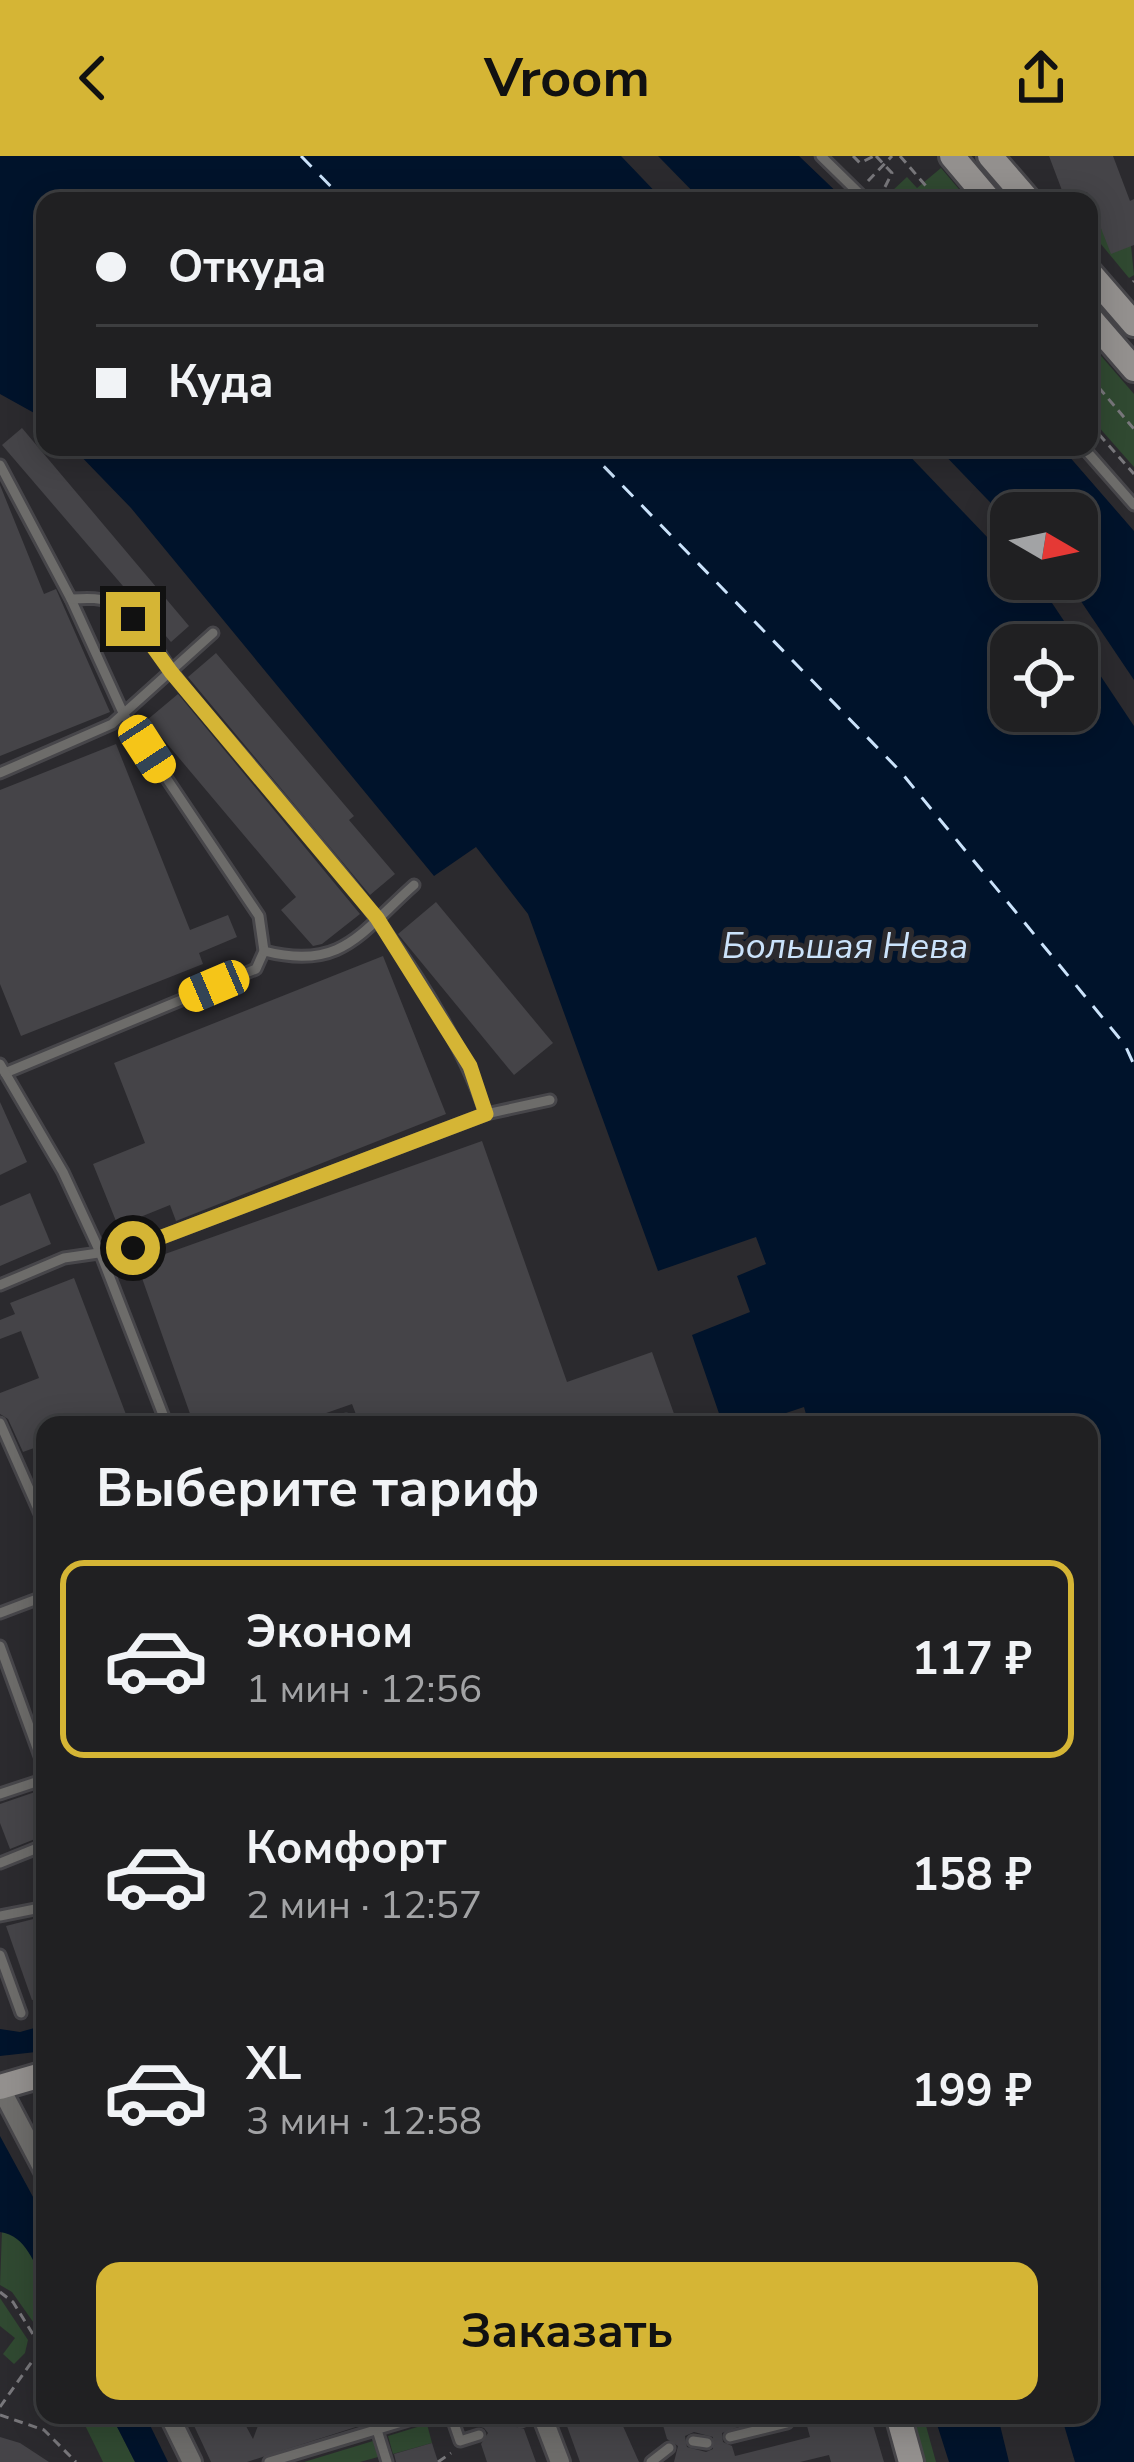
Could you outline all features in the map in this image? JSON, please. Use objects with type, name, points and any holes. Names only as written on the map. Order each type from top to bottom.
[{"type":"street","points":[[952,156],[982,192]]},
{"type":"street","points":[[990,156],[1021,192]]},
{"type":"street","points":[[1098,282],[1134,324]]},
{"type":"street","points":[[1098,327],[1134,369]]},
{"type":"street","points":[[36,2077],[0,2087],[36,2156]]},
{"type":"street","points":[[173,2424],[192,2462]]},
{"type":"street","points":[[543,2424],[558,2462]]},
{"type":"street","points":[[900,2424],[911,2462]]},
{"type":"lane","points":[[821,156],[858,192]]},
{"type":"lane","points":[[1091,456],[1134,506]]},
{"type":"lane","points":[[0,465],[71,599],[124,716],[259,916],[264,951],[256,969],[2,1069],[63,1172],[100,1252],[164,1416]]},
{"type":"lane","points":[[71,599],[94,598],[115,605],[133,619],[171,672],[377,918],[470,1066],[486,1114]]},
{"type":"lane","points":[[0,773],[124,716],[213,633]]},
{"type":"lane","points":[[264,951],[294,959],[330,955],[414,885]]},
{"type":"lane","points":[[0,1285],[64,1258],[133,1248],[486,1114],[550,1100]]},
{"type":"lane","points":[[0,1423],[36,1505]]},
{"type":"lane","points":[[0,1613],[36,1599]]},
{"type":"lane","points":[[0,1646],[36,1736]]},
{"type":"lane","points":[[0,1794],[36,1782]]},
{"type":"lane","points":[[0,1863],[36,1849]]},
{"type":"lane","points":[[0,1916],[36,1908]]},
{"type":"lane","points":[[0,1954],[21,2013]]},
{"type":"lane","points":[[269,2462],[396,2424]]},
{"type":"lane","points":[[454,2424],[460,2441],[479,2435]]},
{"type":"lane","points":[[730,2437],[779,2424]]},
{"type":"lane","points":[[377,2430],[387,2462]]},
{"type":"lane","points":[[693,2441],[706,2443]]},
{"type":"lane","points":[[650,2462],[669,2448]]},
{"type":"path","points":[[853,156],[860,163],[875,156],[884,164],[892,173],[887,192]]},
{"type":"path","points":[[869,180],[892,156]]},
{"type":"path","points":[[900,156],[931,192]]},
{"type":"path","points":[[1098,387],[1134,429]]},
{"type":"path","points":[[1098,433],[1134,474]]},
{"type":"path","points":[[0,2292],[13,2302],[36,2336]]},
{"type":"path","points":[[36,2354],[0,2411],[44,2430],[76,2462]]},
{"type":"green space","points":[[941,168],[961,192],[892,191],[907,177],[917,188]]},
{"type":"green space","points":[[1098,229],[1131,246],[1134,275],[1129,278],[1098,240]]},
{"type":"green space","points":[[1098,352],[1134,394],[1134,467],[1098,426]]},
{"type":"green space","points":[[2,2231],[25,2245],[36,2264],[36,2326],[12,2292],[0,2285]]},
{"type":"green space","points":[[0,2298],[28,2340],[25,2353],[14,2364],[3,2354],[15,2338],[0,2326]]},
{"type":"green space","points":[[84,2424],[116,2424],[135,2462],[103,2462]]},
{"type":"green space","points":[[427,2424],[432,2443],[393,2454],[388,2436]]},
{"type":"green space","points":[[913,2424],[925,2424],[936,2462],[924,2462]]},
{"type":"green space","points":[[373,2441],[378,2457],[360,2462],[304,2462]]},
{"type":"water","points":[[0,156],[799,156],[837,192],[36,192],[36,414],[0,394]]},
{"type":"water","name":"Большая Нева","points":[[81,456],[1069,456],[1134,531],[1134,2462],[949,2462],[937,2424],[1098,2424],[1098,1416],[806,1416],[804,1407],[777,1416],[720,1416],[692,1335],[750,1312],[737,1276],[766,1264],[756,1237],[658,1271],[528,914],[476,847],[434,876],[131,508]]},
{"type":"water","points":[[36,2028],[36,2052],[0,2056],[0,2029],[20,2032]]},
{"type":"water","points":[[0,2136],[36,2202],[36,2266],[17,2239],[0,2232]]},
{"type":"water","points":[[116,2424],[149,2424],[168,2462],[135,2462]]},
{"type":"pier","points":[[621,156],[658,156],[693,192],[655,192]]},
{"type":"pier","points":[[910,456],[946,456],[990,502],[990,540]]},
{"type":"pier","points":[[1050,600],[1080,600],[1096,624],[1066,624]]},
{"type":"pier","points":[[1098,627],[1134,680],[1134,726],[1098,672]]},
{"type":"pier","points":[[1064,2424],[1075,2462],[1009,2462],[1000,2425]]},
{"type":"building","points":[[1049,156],[1113,156],[1130,201],[1134,199],[1134,245],[1111,254],[1098,220],[1098,192],[1063,192]]},
{"type":"building","points":[[22,428],[36,445],[36,456],[46,456],[189,626],[171,642],[2,445]]},
{"type":"building","points":[[0,485],[44,594],[56,589],[110,712],[0,756]]},
{"type":"building","points":[[216,653],[354,816],[349,820],[395,874],[370,895],[188,677]]},
{"type":"building","points":[[178,694],[360,914],[322,944],[313,946],[281,910],[296,897],[147,720]]},
{"type":"building","points":[[116,744],[190,930],[228,915],[237,937],[199,953],[203,964],[21,1036],[0,984],[0,790]]},
{"type":"building","points":[[436,902],[553,1043],[514,1075],[398,934]]},
{"type":"building","points":[[383,956],[446,1114],[176,1221],[170,1205],[118,1226],[93,1164],[145,1143],[114,1063]]},
{"type":"building","points":[[0,1102],[27,1162],[0,1175]]},
{"type":"building","points":[[482,1141],[567,1382],[652,1352],[675,1416],[357,1416],[352,1404],[318,1416],[191,1416],[137,1264]]},
{"type":"building","points":[[30,1193],[51,1244],[0,1266],[0,1206]]},
{"type":"building","points":[[74,1278],[127,1416],[36,1416],[36,1447],[23,1452],[8,1419],[0,1414],[0,1393],[39,1378],[21,1331],[0,1339],[0,1320],[15,1314],[10,1303]]},
{"type":"building","points":[[35,1792],[36,1839],[10,1849],[0,1823],[0,1804]]},
{"type":"building","points":[[36,1918],[36,1999],[32,2000],[6,1926]]},
{"type":"building","points":[[193,2424],[245,2424],[253,2439],[259,2424],[365,2424],[247,2462],[211,2462]]},
{"type":"building","points":[[513,2424],[524,2429],[536,2462],[487,2462],[481,2444],[488,2433],[476,2426]]},
{"type":"building","points":[[566,2424],[622,2424],[639,2462],[580,2462]]},
{"type":"building","points":[[663,2424],[746,2424],[722,2433],[735,2456],[810,2437],[806,2424],[873,2424],[884,2462],[831,2462],[829,2455],[800,2462],[674,2462],[678,2446],[667,2439]],"holes":[[[694,2432],[713,2437],[713,2449],[687,2447],[685,2436]]]},
{"type":"building","points":[[0,2437],[20,2443],[49,2462],[0,2462]]},
{"type":"building","points":[[432,2443],[438,2462],[396,2462],[394,2454]]},
{"type":"ferry route","points":[[301,156],[336,192]]},
{"type":"ferry route","points":[[594,456],[900,771],[1125,1045],[1134,1065]]},
{"type":"route","points":[[133,619],[171,672],[377,918],[470,1066],[486,1114],[133,1248]]}]
